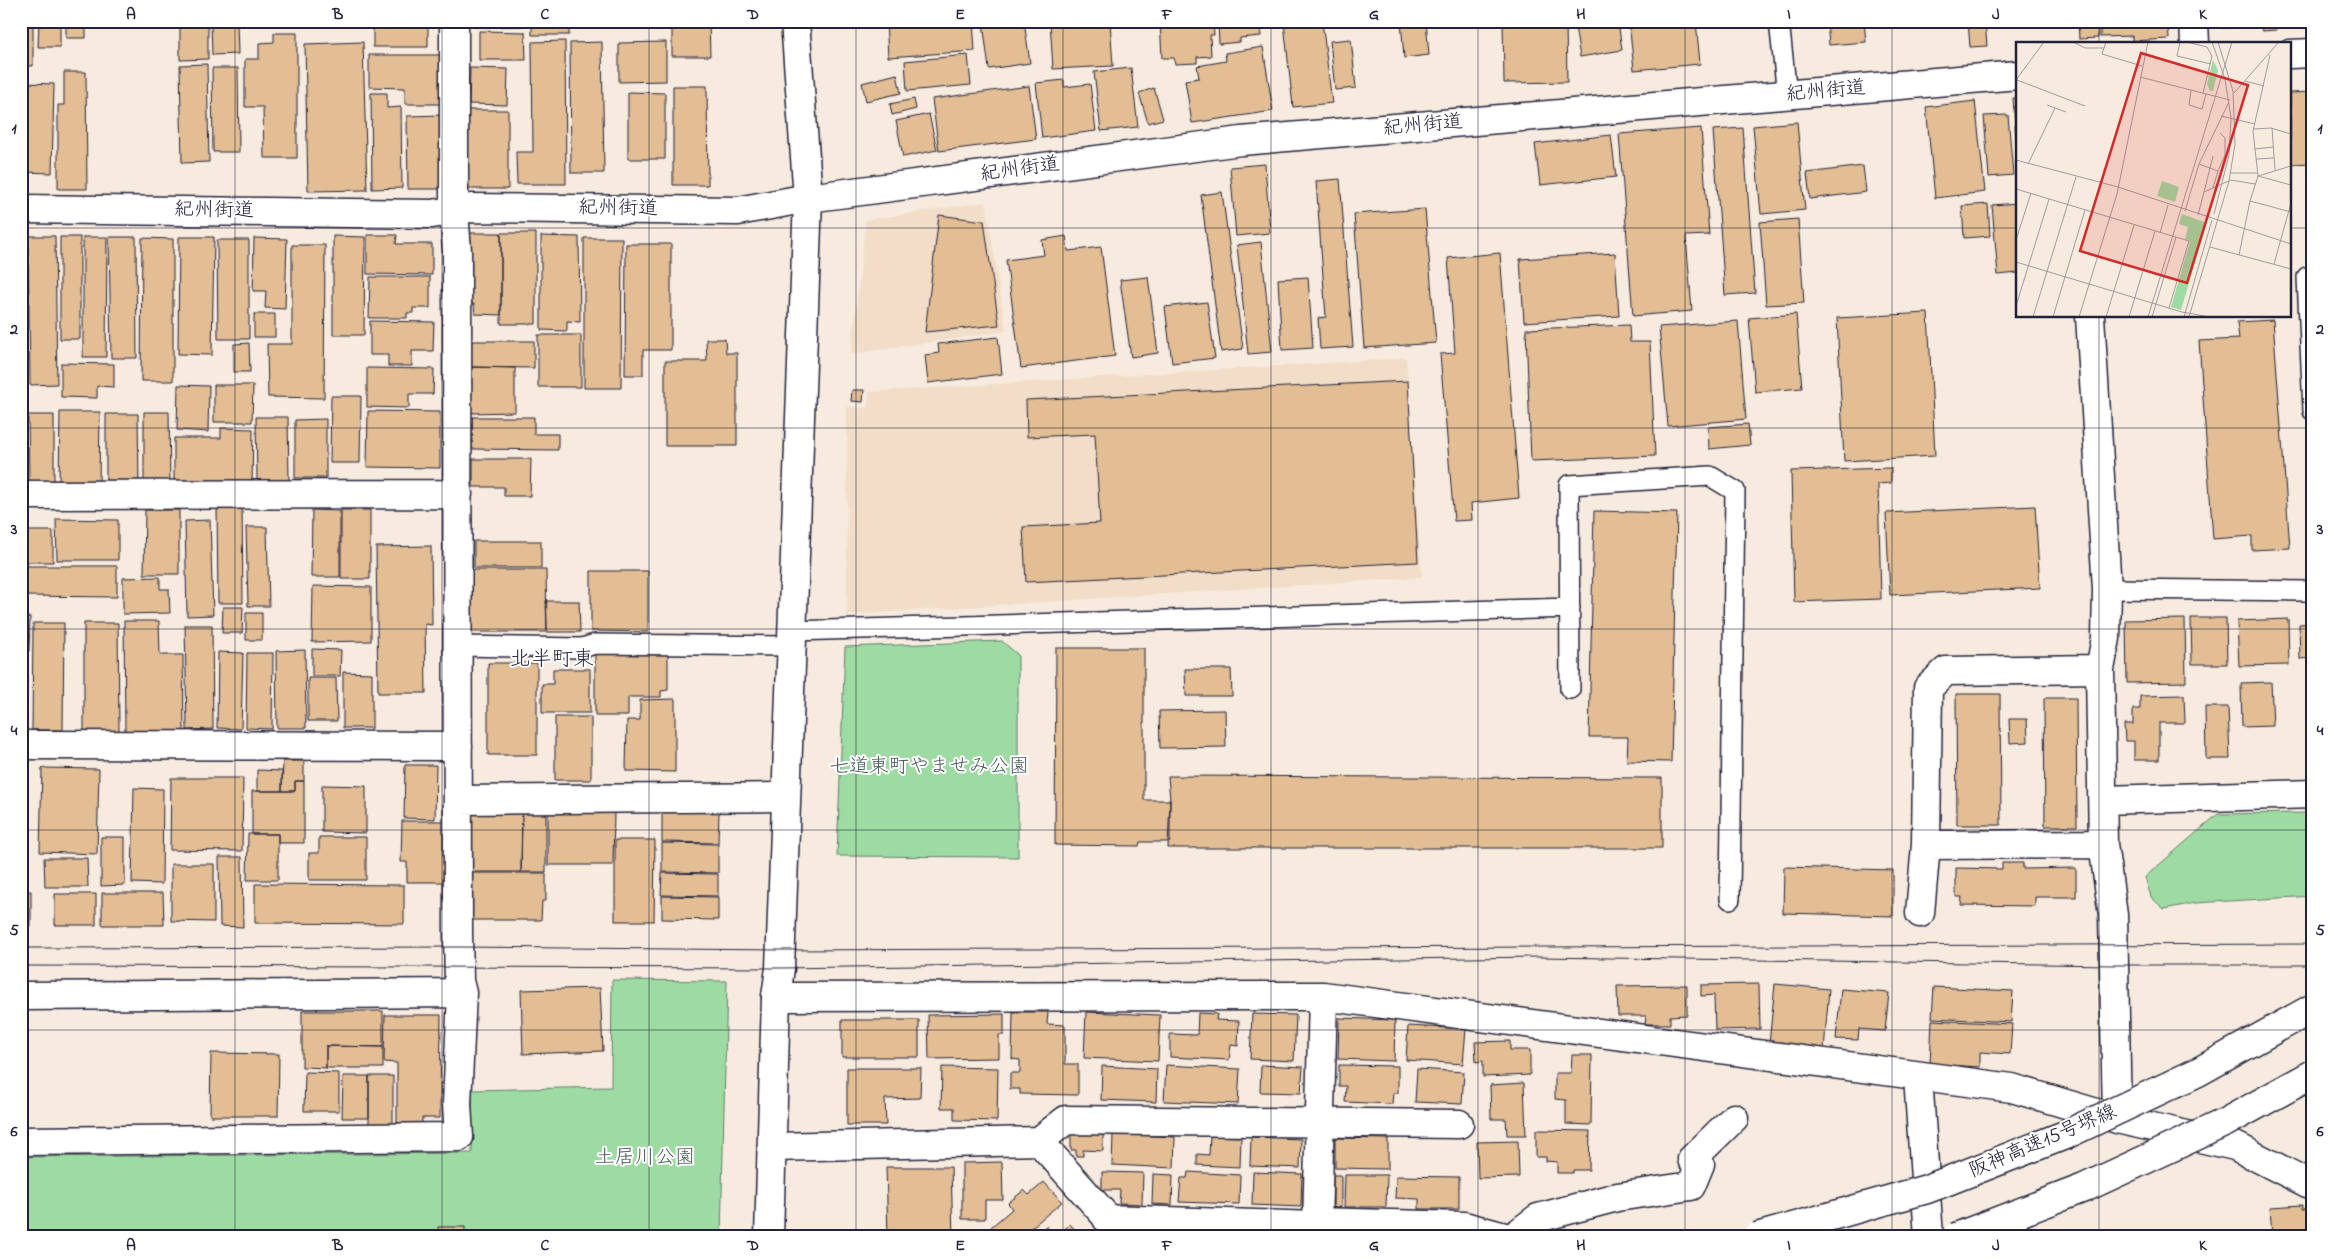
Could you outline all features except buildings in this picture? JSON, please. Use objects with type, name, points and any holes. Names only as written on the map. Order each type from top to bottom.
[{"type":"main road","points":[[21,1141],[459,1137],[457,1104],[462,993],[459,968],[457,251],[454,211],[454,21]]},
{"type":"main road","points":[[769,1237],[776,997],[780,968],[808,198],[795,21]]},
{"type":"main road","points":[[2194,21],[2195,42]]},
{"type":"main road","points":[[2292,54],[2313,53]]},
{"type":"main road","name":"紀州街道","points":[[21,209],[432,214],[471,208],[738,211],[808,198],[1241,141],[2016,75]]},
{"type":"main road","points":[[2090,318],[2107,588],[2106,638],[2100,669],[2103,844],[2113,915],[2117,1119]]},
{"type":"main road","points":[[21,495],[458,494]]},
{"type":"main road","points":[[1920,913],[1926,845],[1928,688],[1946,671],[2100,669]]},
{"type":"main road","points":[[21,745],[458,746]]},
{"type":"main road","points":[[2103,800],[2313,794]]},
{"type":"main road","points":[[458,800],[785,797]]},
{"type":"main road","points":[[1926,845],[2103,844]]},
{"type":"main road","points":[[21,996],[462,993]]},
{"type":"main road","points":[[776,997],[1324,996],[1918,1077],[2012,1088],[2117,1119],[2235,1146],[2313,1186]]},
{"type":"main road","points":[[1317,1228],[1324,996]]},
{"type":"main road","name":"阪神高速15号堺線","points":[[1757,1237],[1927,1189],[2065,1135],[2198,1072],[2313,1008]]},
{"type":"main road","points":[[1956,1237],[2084,1188],[2226,1122],[2313,1074]]},
{"type":"main road","points":[[1918,1077],[1928,1237]]},
{"type":"main road","points":[[1514,1237],[1538,1218],[1617,1197],[1690,1186],[1700,1164],[1692,1159],[1734,1118]]},
{"type":"main road","points":[[772,1147],[1039,1142],[1066,1120],[1320,1121],[1459,1124]]},
{"type":"main road","points":[[1039,1142],[1116,1228],[1464,1226],[1505,1237]]},
{"type":"lane","points":[[1779,21],[1787,95]]},
{"type":"lane","points":[[2303,277],[2313,411]]},
{"type":"lane","points":[[1570,688],[1569,485],[1710,476],[1735,491],[1730,899]]},
{"type":"lane","points":[[2107,588],[2308,591],[2313,587]]},
{"type":"lane","points":[[458,646],[582,648],[595,644],[1570,608]]},
{"type":"shaded area","points":[[986,202],[1006,331],[851,354],[866,220]]},
{"type":"shaded area","points":[[1406,358],[1422,577],[847,615],[847,407],[868,408],[869,392]]},
{"type":"green space","name":"七道東町やませみ公園","points":[[1002,641],[1018,655],[1018,857],[837,856],[845,647]]},
{"type":"green space","points":[[2313,813],[2313,896],[2195,903],[2164,909],[2151,897],[2145,877],[2218,814]]},
{"type":"green space","name":"土居川公園","points":[[612,980],[727,981],[721,1237],[21,1237],[21,1157],[472,1153],[472,1090],[611,1087]]},
{"type":"tram line","points":[[21,948],[459,947],[780,950],[2313,944]]},
{"type":"tram line","points":[[21,966],[780,968],[1537,957],[2113,965],[2313,965]]},
{"type":"district","name":"北半町東","points":[[552,660]]}]
